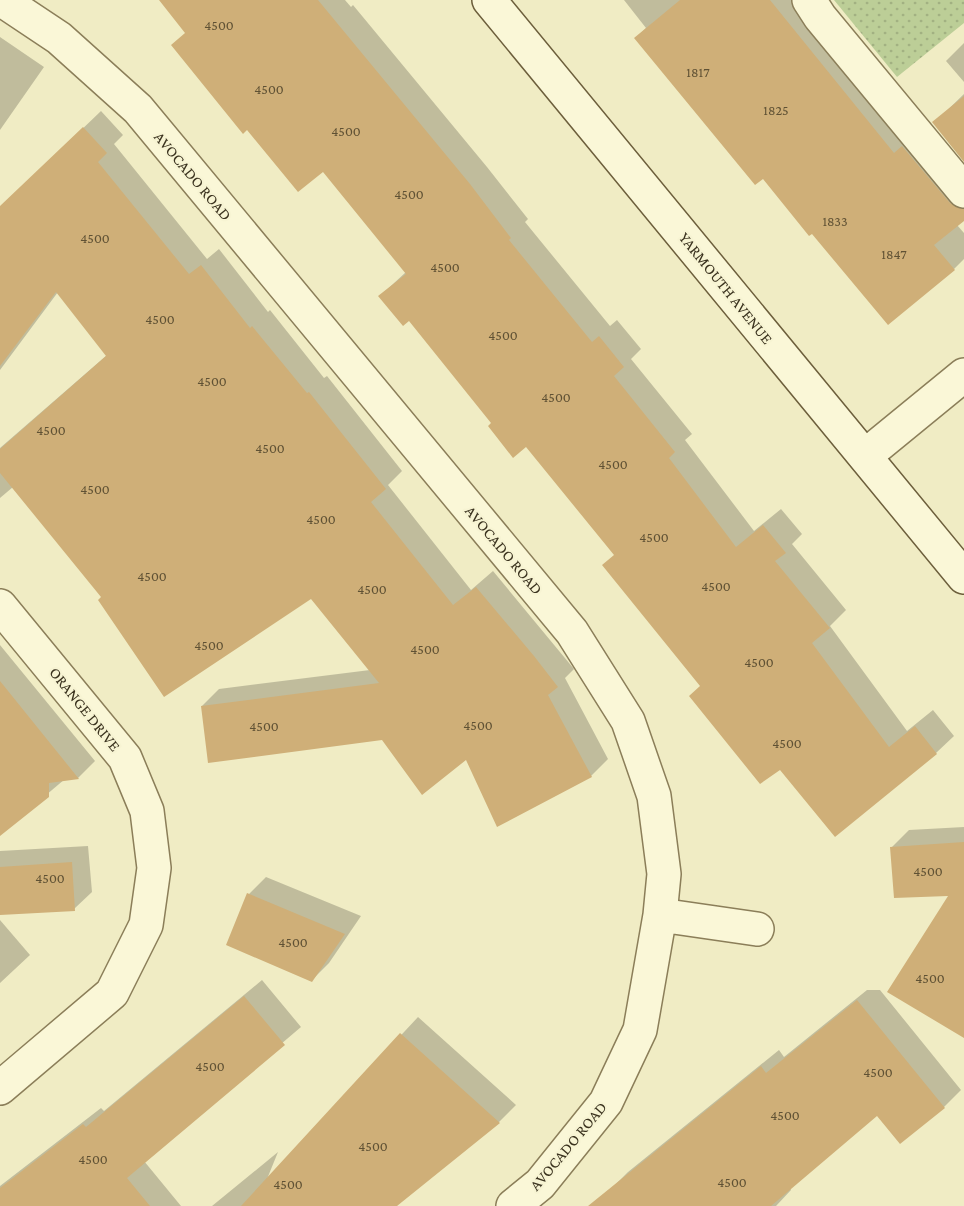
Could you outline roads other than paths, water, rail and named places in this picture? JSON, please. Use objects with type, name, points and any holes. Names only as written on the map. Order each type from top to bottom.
[{"type":"street","name":"AVOCADO ROAD","points":[[2,0],[59,38],[138,109],[572,632],[628,721],[654,796],[664,874],[660,915],[640,1030],[606,1102],[540,1184],[513,1206]]},
{"type":"street","name":"YARMOUTH AVENUE","points":[[489,0],[964,577]]},
{"type":"street","points":[[809,0],[820,17],[964,190]]},
{"type":"street","points":[[865,456],[964,375]]},
{"type":"street","name":"ORANGE DRIVE","points":[[0,606],[125,758],[147,811],[154,868],[146,925],[112,993],[0,1088]]},
{"type":"street","points":[[660,915],[758,929]]}]
